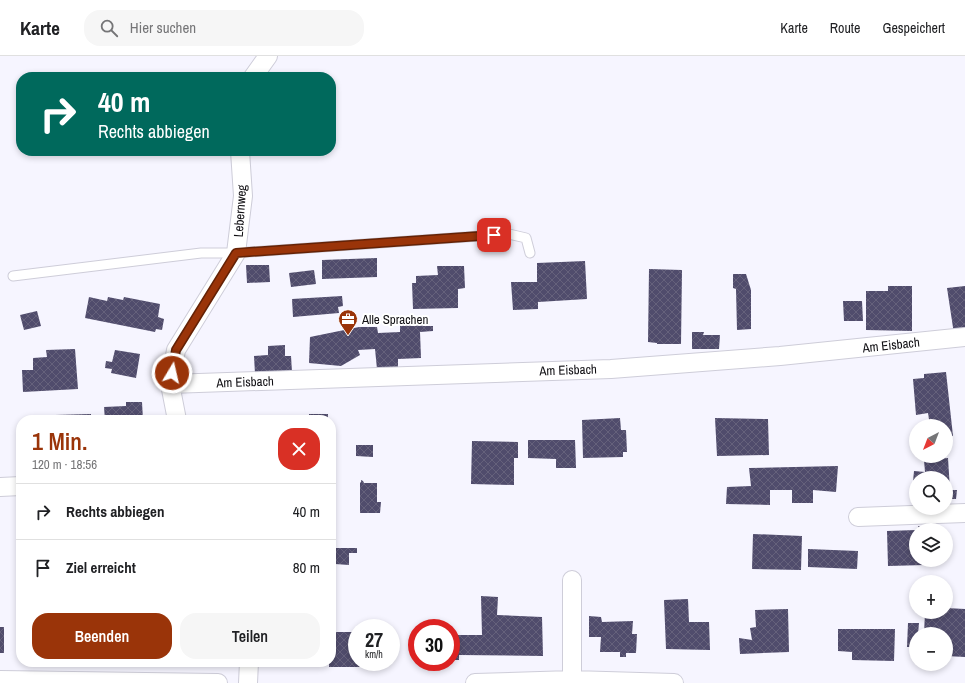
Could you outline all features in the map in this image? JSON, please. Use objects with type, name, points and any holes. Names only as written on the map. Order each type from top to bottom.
[{"type":"street","points":[[257,72],[268,56]]},
{"type":"street","name":"Lebernweg","points":[[176,415],[170,384],[176,350],[236,253],[243,196],[240,156]]},
{"type":"street","name":"Am Eisbach","points":[[170,384],[611,369],[780,356],[965,337]]},
{"type":"street","points":[[0,487],[16,486]]},
{"type":"street","points":[[858,517],[965,513]]},
{"type":"street","points":[[572,580],[572,680]]},
{"type":"street","points":[[248,683],[249,667]]},
{"type":"street","points":[[0,680],[218,683]]},
{"type":"street","points":[[475,683],[572,680],[674,683]]},
{"type":"lane","points":[[13,276],[201,253],[236,253],[509,234],[526,238],[530,253]]},
{"type":"building","points":[[377,258],[377,277],[322,279],[322,260]]},
{"type":"building","points":[[585,261],[587,299],[538,302],[538,309],[513,310],[511,282],[537,282],[537,263]]},
{"type":"building","points":[[246,265],[269,265],[270,282],[247,283]]},
{"type":"building","points":[[437,266],[464,266],[465,288],[458,289],[458,308],[413,309],[412,283],[416,283],[416,276],[438,275]]},
{"type":"building","points":[[649,269],[682,270],[681,344],[657,344],[648,342]]},
{"type":"building","points":[[314,270],[316,284],[291,287],[289,273]]},
{"type":"building","points":[[733,274],[746,274],[751,290],[751,329],[737,330],[736,289],[733,288]]},
{"type":"building","points":[[888,286],[912,286],[912,331],[866,330],[866,291],[888,291]]},
{"type":"building","points":[[965,286],[965,332],[954,334],[947,288]]},
{"type":"building","points":[[342,296],[343,306],[338,307],[339,313],[293,317],[292,299]]},
{"type":"building","points":[[89,297],[107,301],[108,297],[123,300],[124,297],[160,304],[158,317],[164,319],[162,330],[156,329],[155,332],[85,318]]},
{"type":"building","points":[[843,301],[862,301],[863,321],[844,321]]},
{"type":"building","points":[[37,311],[41,326],[24,330],[20,315]]},
{"type":"building","points":[[428,321],[428,326],[433,326],[433,331],[420,332],[421,358],[398,359],[398,368],[377,369],[375,349],[358,350],[360,355],[341,366],[309,363],[310,337],[359,327],[377,327],[378,333],[400,332],[400,323]]},
{"type":"building","points":[[692,332],[704,332],[703,335],[720,335],[719,349],[692,349]]},
{"type":"building","points":[[285,345],[285,356],[291,356],[292,372],[255,374],[254,356],[268,355],[268,346]]},
{"type":"building","points":[[75,349],[78,389],[23,392],[22,370],[33,370],[33,358],[47,357],[46,350]]},
{"type":"building","points":[[115,350],[140,354],[136,378],[111,373],[112,369],[105,368],[106,361],[112,362]]},
{"type":"building","points":[[946,372],[951,419],[929,419],[928,413],[916,415],[913,379],[924,378],[924,374]]},
{"type":"building","points":[[126,402],[142,402],[143,415],[105,415],[104,407],[126,406]]},
{"type":"building","points":[[91,414],[91,415],[55,415]]},
{"type":"building","points":[[309,414],[328,414],[328,415]]},
{"type":"building","points":[[620,418],[621,430],[626,430],[627,452],[623,452],[623,457],[583,458],[582,420]]},
{"type":"building","points":[[715,418],[768,419],[769,455],[717,456]]},
{"type":"building","points":[[528,440],[575,440],[576,468],[556,468],[556,459],[528,458]]},
{"type":"building","points":[[472,441],[518,442],[518,458],[514,458],[514,485],[471,484]]},
{"type":"building","points":[[356,445],[373,445],[373,457],[356,456]]},
{"type":"building","points":[[924,463],[948,463],[949,471],[925,471]]},
{"type":"building","points":[[838,466],[836,492],[813,490],[813,503],[792,503],[792,490],[770,490],[770,505],[726,504],[727,487],[751,486],[749,468]]},
{"type":"building","points":[[361,480],[364,483],[377,483],[377,502],[381,502],[380,513],[360,513]]},
{"type":"building","points":[[953,490],[957,490],[956,499],[953,499]]},
{"type":"building","points":[[909,530],[909,565],[888,566],[887,531]]},
{"type":"building","points":[[753,534],[802,536],[801,570],[752,569]]},
{"type":"building","points":[[336,548],[357,548],[357,553],[349,553],[349,565],[336,564]]},
{"type":"building","points":[[808,549],[858,551],[857,569],[808,567]]},
{"type":"building","points":[[481,596],[498,597],[497,615],[542,617],[543,656],[460,655],[460,635],[482,635]]},
{"type":"building","points":[[688,599],[689,622],[709,622],[710,650],[666,649],[664,600]]},
{"type":"building","points":[[953,608],[965,609],[965,657],[953,656],[953,627],[924,627],[925,619],[953,619]]},
{"type":"building","points":[[788,609],[789,652],[740,654],[739,638],[752,640],[750,628],[756,627],[755,610]]},
{"type":"building","points":[[589,616],[601,617],[602,622],[633,621],[632,634],[637,634],[636,653],[626,653],[626,657],[620,657],[620,652],[600,652],[601,637],[589,637]]},
{"type":"building","points":[[908,623],[919,623],[919,627],[909,627],[909,647],[907,647]]},
{"type":"building","points":[[0,627],[4,627],[4,653],[0,653]]},
{"type":"building","points":[[838,629],[895,629],[894,661],[852,660],[852,652],[838,651]]},
{"type":"building","points":[[336,632],[348,632],[348,667],[336,667]]},
{"type":"place","name":"Alle Sprachen","points":[[348,336]]},
{"type":"route","points":[[172,373],[176,350],[236,253],[494,235]]}]
